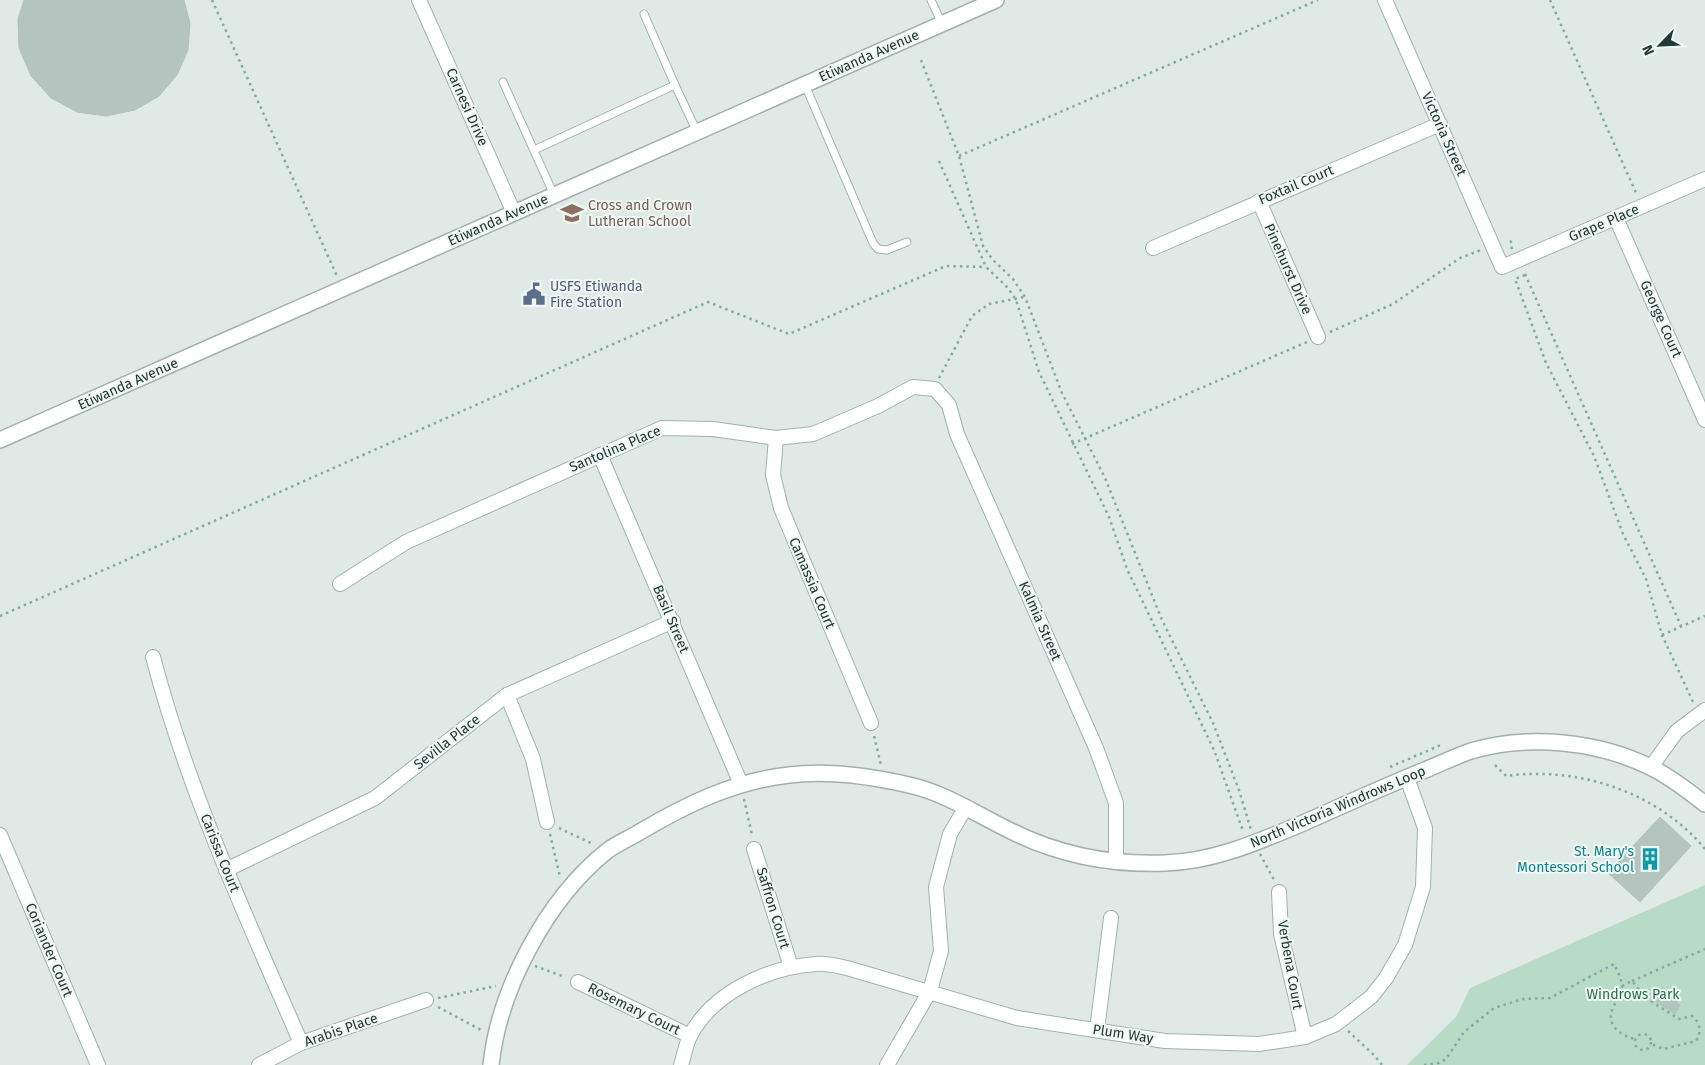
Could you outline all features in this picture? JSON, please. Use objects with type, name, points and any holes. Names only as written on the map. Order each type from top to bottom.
[{"type":"street","name":"Carnesi Drive","points":[[419,0],[514,214]]},
{"type":"street","name":"Etiwanda Avenue","points":[[0,440],[996,0]]},
{"type":"street","name":"Victoria Street","points":[[1385,0],[1502,267]]},
{"type":"street","name":"Foxtail Court","points":[[1154,248],[1258,201],[1440,124]]},
{"type":"street","name":"Grape Place","points":[[1502,267],[1705,179]]},
{"type":"street","name":"Pinehurst Drive","points":[[1258,201],[1318,337]]},
{"type":"street","name":"George Court","points":[[1616,218],[1705,420]]},
{"type":"street","name":"Santolina Place","points":[[340,584],[406,542],[662,428],[713,429],[776,438],[812,434],[878,406],[913,387],[935,389]]},
{"type":"street","name":"Kalmia Street","points":[[935,389],[949,405],[957,434],[1096,748],[1116,803],[1116,862]]},
{"type":"street","name":"Camassia Court","points":[[776,438],[773,475],[780,508],[870,723]]},
{"type":"street","name":"Basil Street","points":[[600,455],[741,784]]},
{"type":"street","name":"Sevilla Place","points":[[226,870],[375,798],[507,695],[672,621]]},
{"type":"street","name":"Carissa Court","points":[[154,657],[170,721],[226,870],[301,1044]]},
{"type":"street","points":[[507,695],[533,759],[547,822]]},
{"type":"street","points":[[1651,767],[1677,731],[1705,710]]},
{"type":"street","name":"North Victoria Windrows Loop","points":[[490,1065],[494,1037],[521,962],[564,894],[608,851],[677,809],[741,784],[800,774],[847,773],[913,786],[966,807],[1015,833],[1069,855],[1116,862],[1167,864],[1207,857],[1256,843],[1472,751],[1517,743],[1560,743],[1603,750],[1651,767],[1683,787],[1705,804]]},
{"type":"street","name":"Plum Way","points":[[681,1065],[690,1036],[708,1012],[732,992],[760,976],[791,967],[819,964],[847,968],[1017,1018],[1165,1041],[1259,1044],[1305,1037],[1336,1024],[1371,997],[1386,978],[1404,945],[1423,887],[1425,828],[1406,778]]},
{"type":"street","points":[[887,1065],[930,991],[942,951],[936,887],[950,834],[966,807]]},
{"type":"street","name":"Coriander Court","points":[[0,835],[98,1065]]},
{"type":"street","name":"Saffron Court","points":[[754,849],[791,967]]},
{"type":"street","name":"Verbena Court","points":[[1279,892],[1281,934],[1305,1037]]},
{"type":"street","points":[[1097,1030],[1111,918]]},
{"type":"street","name":"Rosemary Court","points":[[578,982],[690,1036]]},
{"type":"street","name":"Arabis Place","points":[[259,1065],[301,1044],[426,1000]]},
{"type":"lane","points":[[931,0],[942,24]]},
{"type":"lane","points":[[644,14],[698,132]]},
{"type":"lane","points":[[503,82],[555,196]]},
{"type":"lane","points":[[805,84],[873,243],[878,249],[887,250],[907,242]]},
{"type":"lane","points":[[534,150],[676,85]]},
{"type":"path","points":[[212,0],[343,289]]},
{"type":"path","points":[[959,156],[1318,0]]},
{"type":"path","points":[[1550,0],[1642,207]]},
{"type":"path","points":[[921,60],[959,156],[983,246],[993,260],[1013,279],[1025,297],[1062,393],[1124,520],[1162,620],[1213,724],[1239,790],[1251,830],[1242,832],[1214,750],[1127,569],[1108,517],[1039,372],[1016,300],[1008,288],[986,267],[939,161]]},
{"type":"path","points":[[1072,444],[1393,304],[1460,258],[1493,246]]},
{"type":"path","points":[[0,616],[708,302],[714,302],[782,333],[789,334],[946,266],[986,267]]},
{"type":"path","points":[[1682,626],[1525,275],[1515,279],[1546,362],[1594,456],[1622,534],[1646,579],[1662,635],[1692,702]]},
{"type":"path","points":[[935,389],[942,371],[972,316],[989,304],[1025,297]]},
{"type":"path","points":[[1662,635],[1705,616]]},
{"type":"path","points":[[870,723],[884,780]]},
{"type":"path","points":[[1495,765],[1506,776],[1543,773],[1563,775],[1590,779],[1628,792],[1672,819],[1705,849]]},
{"type":"path","points":[[741,784],[754,849]]},
{"type":"path","points":[[547,822],[608,851]]},
{"type":"path","points":[[547,822],[564,894]]},
{"type":"path","points":[[1262,861],[1279,892]]},
{"type":"path","points":[[1622,986],[1705,949]]},
{"type":"path","points":[[521,962],[578,982]]},
{"type":"path","points":[[1424,1065],[1439,1063],[1446,1059],[1464,1032],[1494,1008],[1506,1002],[1550,998],[1614,964],[1622,986],[1622,993],[1612,1009],[1612,1023],[1621,1034],[1635,1039]]},
{"type":"path","points":[[1632,981],[1641,994],[1652,1003],[1678,1019],[1692,1016],[1699,1025],[1699,1037],[1696,1041],[1664,1049],[1651,1044]]},
{"type":"path","points":[[426,1000],[514,983]]},
{"type":"path","points":[[426,1000],[494,1037]]},
{"type":"path","points":[[1343,1034],[1348,1031],[1382,1065]]},
{"type":"path","points":[[1641,1034],[1646,1034],[1650,1038],[1651,1044],[1648,1049],[1640,1050],[1635,1044],[1635,1039],[1641,1034]]},
{"type":"green space","name":"Windrows Park","points":[[1705,885],[1705,1065],[1407,1065],[1456,1017],[1470,988]]},
{"type":"building","points":[[24,0],[184,0],[190,23],[188,50],[177,75],[159,96],[135,110],[106,116],[77,112],[51,98],[31,76],[19,48],[18,19]]},
{"type":"building","name":"St. Mary's Montessori School","points":[[1660,817],[1691,846],[1640,902],[1608,873]]},
{"type":"building","points":[[1662,988],[1677,998],[1675,1001],[1680,1005],[1675,1014],[1654,1000]]},
{"type":"place","name":"Cross and Crown Lutheran School","points":[[572,213]]},
{"type":"place","name":"USFS Etiwanda Fire Station","points":[[534,294]]},
{"type":"place","name":"St. Mary's Montessori School","points":[[1650,859]]}]
